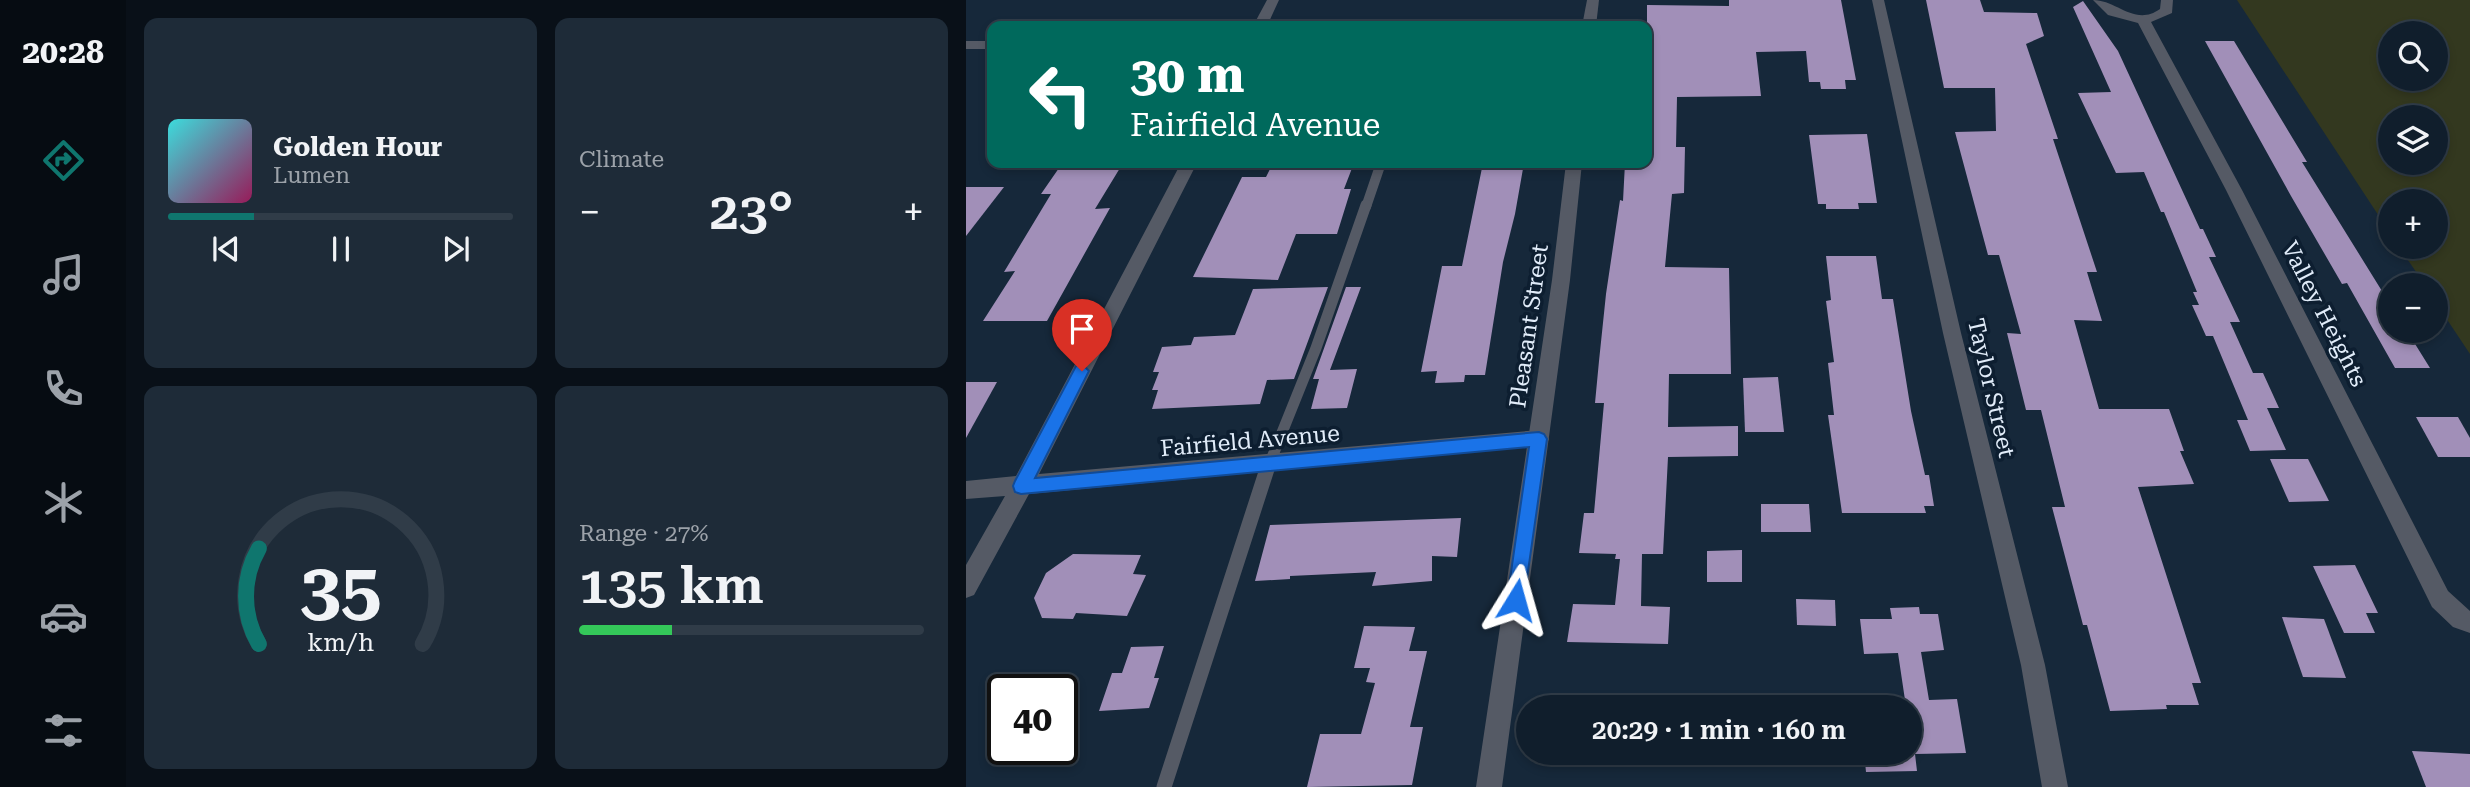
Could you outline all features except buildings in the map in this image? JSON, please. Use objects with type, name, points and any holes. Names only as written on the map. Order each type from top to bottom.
[{"type":"street","points":[[1262,21],[1273,0]]},
{"type":"street","points":[[1590,21],[1593,0]]},
{"type":"street","name":"Taylor Street","points":[[1878,0],[1952,332],[2033,665],[2055,787]]},
{"type":"street","points":[[2099,0],[2109,10],[2120,15],[2144,19],[2162,15],[2167,10],[2167,0]]},
{"type":"street","name":"Valley Heights","points":[[2144,19],[2234,190],[2440,599],[2461,618],[2470,622]]},
{"type":"street","points":[[966,46],[987,45]]},
{"type":"street","points":[[966,587],[1186,168]]},
{"type":"street","name":"Pleasant Street","points":[[1489,787],[1539,439],[1573,168]]},
{"type":"street","name":"Fairfield Avenue","points":[[966,490],[1539,439]]},
{"type":"lane","points":[[1164,787],[1269,464],[1316,348],[1379,168]]},
{"type":"green space","points":[[2237,0],[2470,0],[2470,354],[2448,321],[2448,273],[2417,273],[2407,259],[2448,259],[2448,189],[2378,189],[2378,215]]},
{"type":"route","points":[[1082,371],[1021,486],[1539,439],[1516,600]]}]
